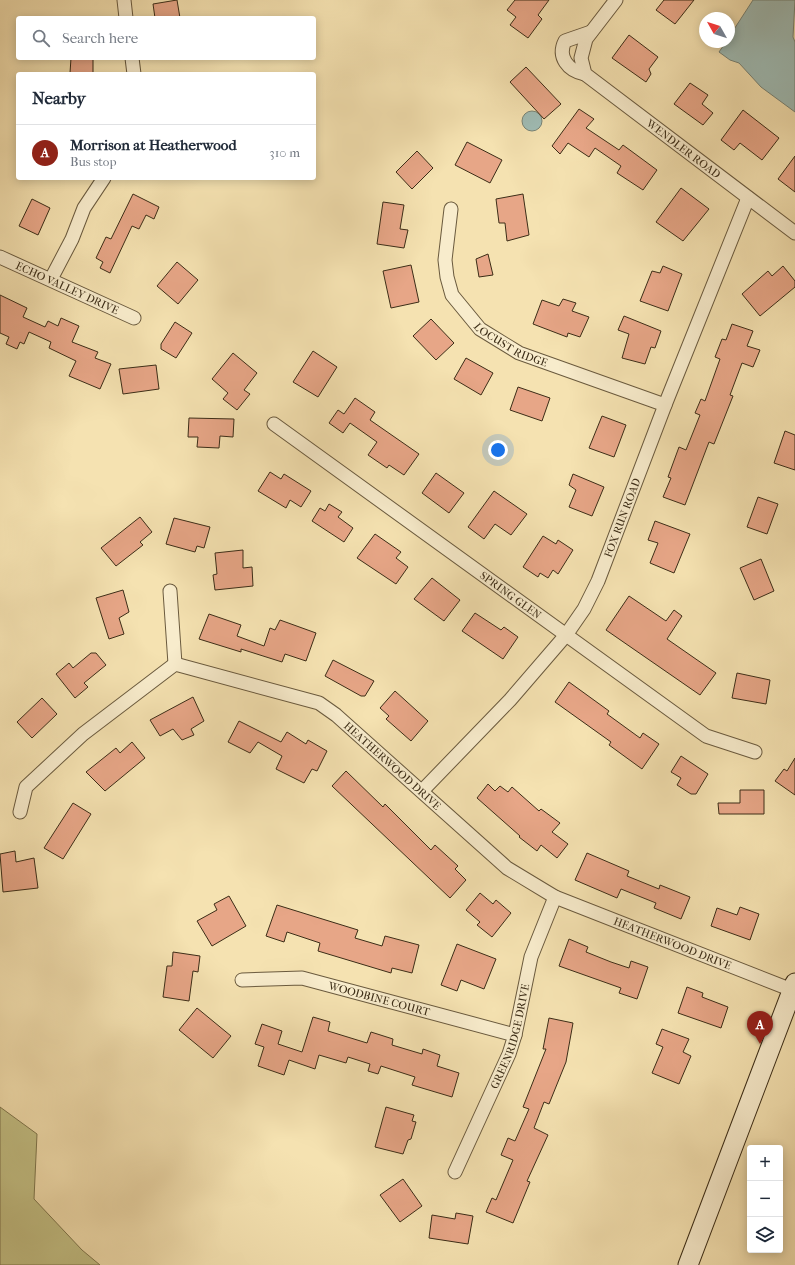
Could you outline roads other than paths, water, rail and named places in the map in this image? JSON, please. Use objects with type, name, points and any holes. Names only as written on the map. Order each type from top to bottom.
[{"type":"street","points":[[124,0],[126,16]]},
{"type":"street","points":[[585,74],[581,58],[586,39],[616,0]]},
{"type":"street","name":"WENDLER ROAD","points":[[591,32],[565,40],[561,48],[562,58],[570,67],[578,73],[585,74],[795,233]]},
{"type":"street","points":[[132,60],[134,72]]},
{"type":"street","points":[[51,279],[72,239],[84,208],[103,180]]},
{"type":"street","name":"FOX RUN ROAD","points":[[422,791],[510,700],[566,635],[584,609],[598,581],[665,405],[748,198]]},
{"type":"street","name":"LOCUST RIDGE","points":[[451,209],[445,260],[447,277],[452,295],[480,329],[519,353],[665,405]]},
{"type":"street","name":"ECHO VALLEY DRIVE","points":[[0,257],[134,318]]},
{"type":"street","name":"SPRING GLEN","points":[[274,424],[706,736],[755,752]]},
{"type":"street","points":[[20,812],[26,787],[83,734],[175,664],[170,591]]},
{"type":"street","name":"HEATHERWOOD DRIVE","points":[[175,664],[319,703],[422,791],[507,868],[555,897],[794,986]]},
{"type":"street","name":"GREENRIDGE DRIVE","points":[[455,1172],[509,1054],[515,1035],[531,957],[555,897]]},
{"type":"street","name":"WOODBINE COURT","points":[[242,980],[302,978],[515,1035]]},
{"type":"street","points":[[688,1265],[794,986]]},
{"type":"water","points":[[753,0],[795,0],[793,37],[795,42],[795,112],[761,87],[739,63],[730,60],[719,52],[722,48],[735,48],[735,28]]},
{"type":"water","points":[[532,111],[539,114],[542,121],[539,128],[532,131],[525,128],[522,121],[525,114]]},
{"type":"place","name":"Morrison at Heatherwood","points":[[760,1044]]}]
